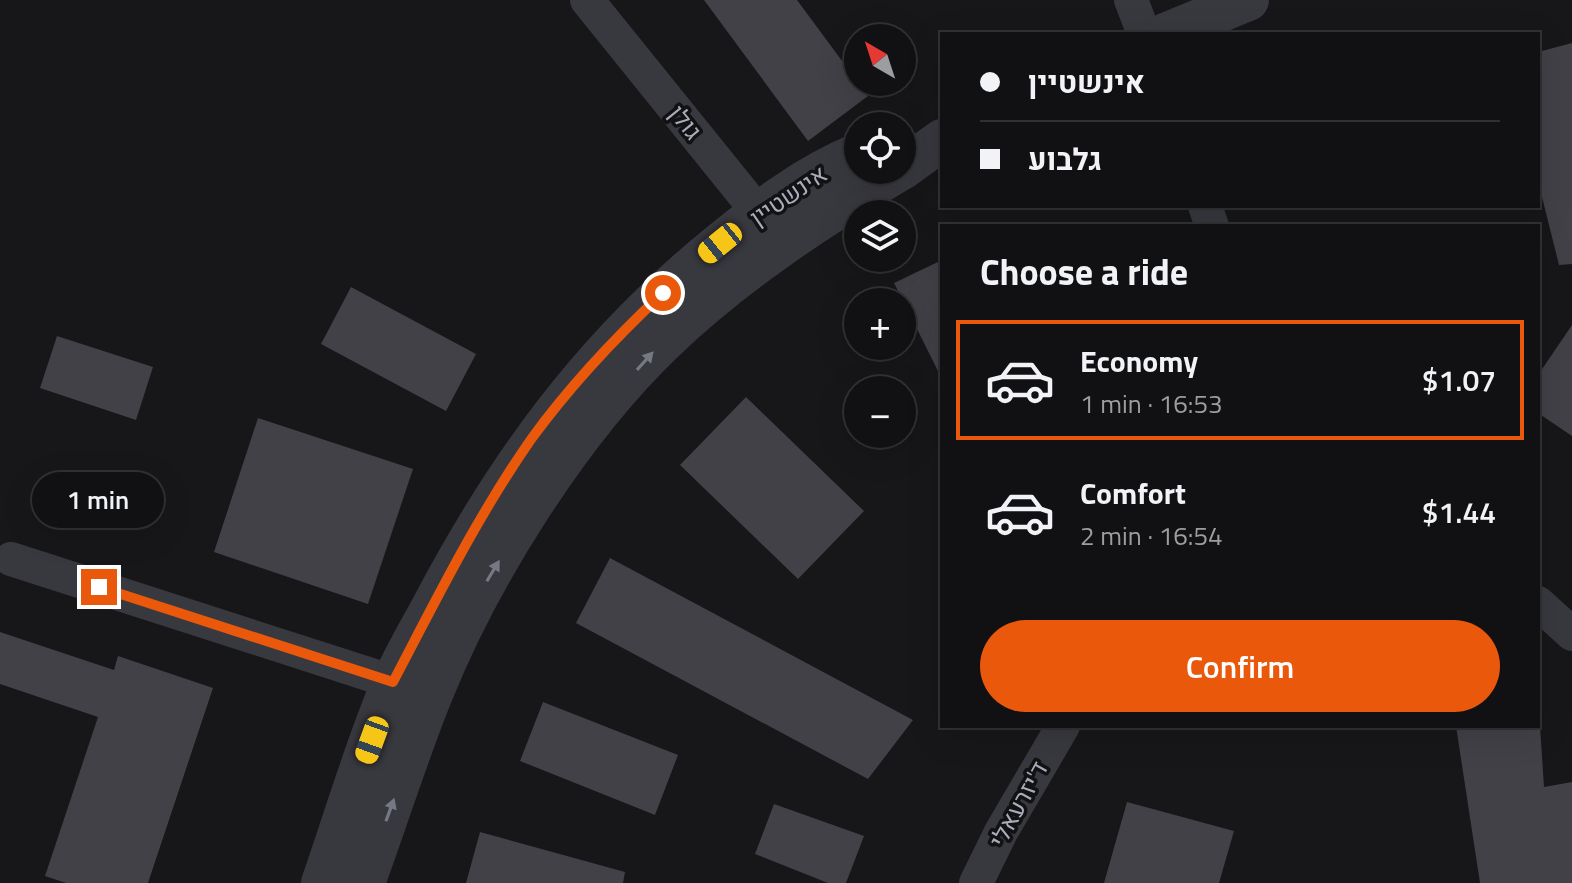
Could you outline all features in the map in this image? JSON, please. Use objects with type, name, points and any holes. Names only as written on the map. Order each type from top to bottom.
[{"type":"street","name":"גולן","points":[[587,0],[785,245]]},
{"type":"street","points":[[1131,0],[1143,32]]},
{"type":"street","points":[[1170,32],[1248,0]]},
{"type":"street","points":[[916,135],[940,129]]},
{"type":"street","name":"אינשטיין","points":[[916,158],[940,141]]},
{"type":"street","name":"אינשטיין","points":[[322,883],[393,682],[457,560],[533,438],[624,329],[682,275],[758,212],[823,169],[844,160]]},
{"type":"street","name":"אינשטיין","points":[[364,883],[432,693],[476,600],[525,518],[598,413],[663,342],[785,245],[878,184]]},
{"type":"street","points":[[11,559],[393,682]]},
{"type":"street","points":[[1540,605],[1572,634]]},
{"type":"street","name":"ד'יזרעאלי","points":[[976,883],[1001,832],[1062,728]]},
{"type":"building","points":[[704,0],[797,0],[844,64],[844,96],[868,96],[808,141]]},
{"type":"building","points":[[1572,43],[1572,264],[1559,265],[1540,189],[1540,51]]},
{"type":"building","points":[[940,261],[940,375],[916,327],[916,288],[896,288],[894,283]]},
{"type":"building","points":[[351,287],[476,354],[446,411],[321,344]]},
{"type":"building","points":[[1572,325],[1572,436],[1540,414],[1540,372]]},
{"type":"building","points":[[57,336],[153,367],[136,420],[40,388]]},
{"type":"building","points":[[746,397],[864,511],[798,579],[680,465]]},
{"type":"building","points":[[258,418],[413,469],[368,604],[214,552]]},
{"type":"building","points":[[610,558],[913,720],[868,779],[576,623]]},
{"type":"building","points":[[0,632],[114,670],[118,656],[213,688],[148,883],[66,883],[45,876],[98,717],[0,684]]},
{"type":"building","points":[[543,702],[678,755],[655,815],[520,761]]},
{"type":"building","points":[[1540,726],[1544,787],[1572,782],[1572,883],[1480,883],[1456,728]]},
{"type":"building","points":[[1127,802],[1234,831],[1219,883],[1104,883]]},
{"type":"building","points":[[774,804],[864,836],[846,883],[828,883],[755,854]]},
{"type":"building","points":[[480,832],[625,872],[623,883],[466,883]]},
{"type":"route","points":[[99,587],[393,682],[457,560],[533,438],[624,329],[663,293]]}]
